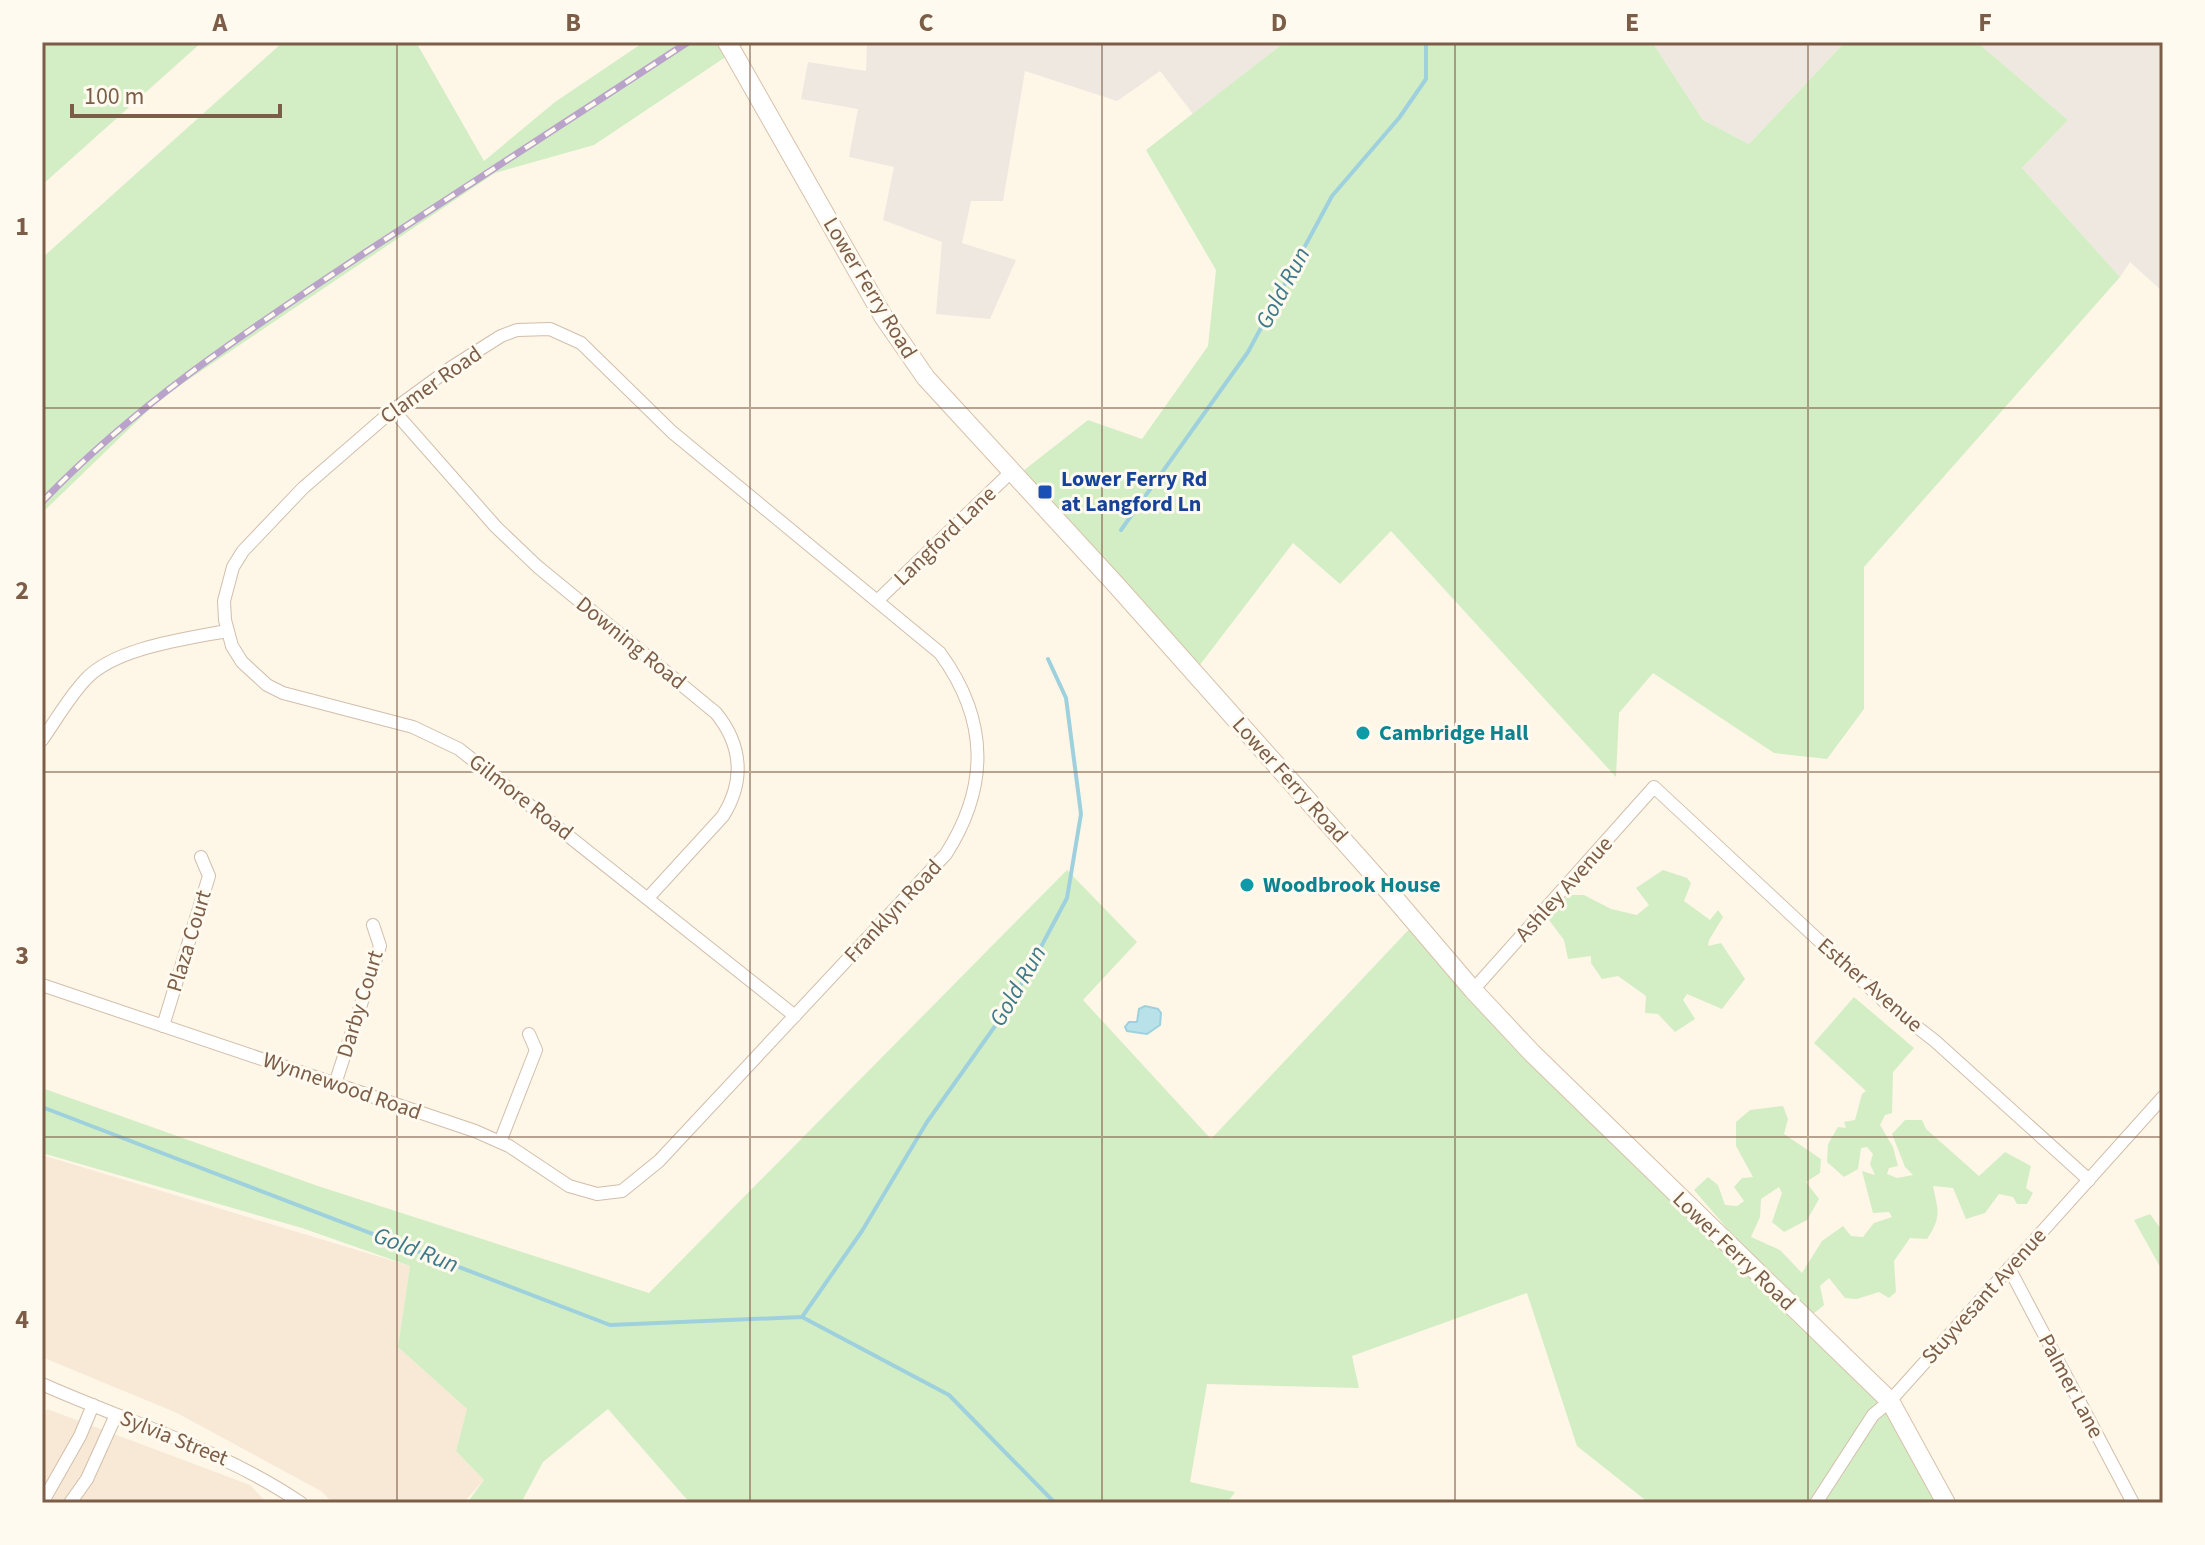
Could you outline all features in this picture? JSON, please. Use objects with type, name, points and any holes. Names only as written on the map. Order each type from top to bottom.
[{"type":"street","name":"Lower Ferry Road","points":[[727,42],[904,348],[955,412],[1139,610],[1473,990],[1585,1106],[1890,1401],[1946,1503]]},
{"type":"street","name":"Clamer Road","points":[[227,631],[224,601],[227,584],[243,551],[303,488],[393,410],[452,367],[501,336],[533,328],[567,335],[593,353],[672,432],[878,600]]},
{"type":"street","name":"Downing Road","points":[[393,410],[496,527],[538,567],[716,713],[727,726],[738,758],[737,788],[731,803],[723,816],[648,898]]},
{"type":"street","name":"Langford Lane","points":[[878,600],[1011,472]]},
{"type":"street","name":"Franklyn Road","points":[[633,1183],[659,1161],[946,854],[970,810],[976,786],[977,739],[973,714],[964,690],[934,647],[878,600]]},
{"type":"street","points":[[42,740],[75,691],[102,665],[136,650],[227,631]]},
{"type":"street","name":"Gilmore Road","points":[[227,631],[242,662],[267,685],[283,693],[413,727],[459,749],[795,1016]]},
{"type":"street","name":"Ashley Avenue","points":[[1473,990],[1654,787]]},
{"type":"street","name":"Esther Avenue","points":[[1654,787],[1886,1003],[1935,1041],[2089,1180]]},
{"type":"street","name":"Plaza Court","points":[[163,1026],[209,876],[201,857]]},
{"type":"street","name":"Darby Court","points":[[335,1084],[380,946],[373,925]]},
{"type":"street","name":"Wynnewood Road","points":[[42,985],[500,1142],[569,1186],[597,1194],[622,1191],[633,1183]]},
{"type":"street","points":[[500,1142],[536,1050],[529,1034]]},
{"type":"street","name":"Stuyvesant Avenue","points":[[1816,1503],[1873,1415],[1890,1401],[2163,1097]]},
{"type":"street","name":"Palmer Lane","points":[[2009,1268],[2133,1503]]},
{"type":"street","name":"Sylvia Street","points":[[42,1384],[233,1462],[301,1503]]},
{"type":"street","points":[[42,1503],[80,1436],[93,1405]]},
{"type":"street","points":[[70,1503],[87,1479],[116,1415]]},
{"type":"shaded area","points":[[867,42],[1285,42],[1193,114],[1160,71],[1117,101],[1025,71],[1003,201],[971,201],[962,243],[1016,260],[990,319],[936,314],[942,242],[883,220],[894,167],[849,157],[858,109],[801,99],[808,62],[866,71]]},
{"type":"shaded area","points":[[1652,42],[1845,42],[1749,144],[1703,120]]},
{"type":"shaded area","points":[[1977,42],[2163,42],[2163,292],[2130,262],[2120,277],[2022,168],[2068,120]]},
{"type":"shaded area","points":[[42,1155],[410,1266],[398,1347],[467,1409],[456,1451],[484,1480],[463,1503],[333,1503],[321,1491],[177,1413],[42,1357]]},
{"type":"shaded area","points":[[47,1409],[250,1485],[267,1503],[42,1503],[42,1418]]},
{"type":"green space","points":[[42,42],[202,42],[42,185]]},
{"type":"green space","points":[[283,42],[416,42],[484,161],[555,102],[644,42],[748,42],[594,145],[495,173],[161,398],[42,513],[42,258]]},
{"type":"green space","points":[[1285,42],[1652,42],[1703,120],[1749,144],[1845,42],[1977,42],[2068,120],[2022,168],[2120,277],[1864,567],[1864,709],[1827,759],[1774,753],[1653,673],[1619,713],[1616,777],[1391,531],[1340,584],[1293,543],[1196,670],[1014,478],[1088,420],[1142,439],[1208,346],[1216,270],[1146,150]]},
{"type":"green space","points":[[1067,870],[1137,942],[1083,1000],[1211,1139],[1415,923],[1891,1416],[1943,1503],[1649,1503],[1577,1446],[1527,1293],[1352,1356],[1359,1388],[1207,1384],[1190,1482],[1235,1492],[1227,1503],[690,1503],[608,1409],[543,1462],[521,1503],[467,1503],[484,1480],[456,1451],[467,1409],[398,1347],[410,1266],[302,1228],[42,1153],[42,1088],[318,1186],[649,1293]]},
{"type":"green space","points":[[1663,870],[1687,878],[1691,883],[1684,901],[1710,920],[1718,910],[1723,917],[1708,946],[1721,943],[1745,979],[1722,1009],[1687,994],[1683,1000],[1695,1019],[1675,1032],[1658,1014],[1645,1013],[1646,996],[1618,976],[1602,979],[1591,963],[1591,956],[1568,959],[1564,940],[1549,920],[1567,895],[1584,895],[1611,909],[1637,915],[1649,905],[1636,888]]},
{"type":"green space","points":[[1854,997],[1914,1048],[1893,1072],[1892,1113],[1885,1115],[1880,1125],[1893,1147],[1898,1166],[1889,1168],[1887,1174],[1897,1178],[1913,1175],[1905,1167],[1892,1134],[1905,1120],[1922,1120],[1926,1129],[1979,1176],[2005,1152],[2031,1166],[2026,1188],[2033,1193],[2027,1204],[2017,1204],[2013,1197],[1999,1194],[1985,1213],[1966,1219],[1953,1188],[1933,1186],[1937,1208],[1935,1225],[1927,1239],[1910,1238],[1894,1261],[1896,1292],[1889,1298],[1879,1292],[1857,1299],[1845,1298],[1829,1278],[1820,1286],[1824,1305],[1806,1320],[1694,1190],[1708,1177],[1718,1185],[1725,1205],[1737,1206],[1744,1201],[1734,1187],[1742,1178],[1753,1177],[1736,1146],[1736,1122],[1750,1110],[1783,1106],[1788,1119],[1784,1134],[1821,1159],[1820,1173],[1806,1182],[1819,1199],[1807,1220],[1784,1232],[1772,1222],[1782,1193],[1779,1187],[1761,1199],[1760,1217],[1751,1237],[1780,1250],[1802,1273],[1822,1241],[1843,1226],[1851,1236],[1863,1237],[1874,1223],[1892,1217],[1889,1212],[1873,1213],[1862,1171],[1875,1175],[1870,1164],[1873,1154],[1867,1147],[1861,1148],[1858,1169],[1844,1177],[1827,1162],[1828,1144],[1838,1127],[1846,1128],[1844,1122],[1855,1120],[1862,1094],[1866,1091],[1814,1043]]},
{"type":"green space","points":[[2150,1214],[2163,1232],[2163,1272],[2134,1220]]},
{"type":"water","points":[[1145,1006],[1158,1009],[1161,1013],[1160,1025],[1147,1034],[1127,1031],[1125,1027],[1129,1022],[1137,1022],[1139,1009]]},
{"type":"waterway","name":"Gold Run","points":[[1121,530],[1248,352],[1332,196],[1399,118],[1426,79],[1426,42]]},
{"type":"waterway","name":"Gold Run","points":[[802,1317],[862,1231],[927,1122],[1010,1005],[1067,898],[1081,814],[1066,698],[1048,659]]},
{"type":"waterway","name":"Gold Run","points":[[42,1107],[610,1325],[802,1317],[949,1395],[1055,1503]]},
{"type":"railway","points":[[42,502],[117,432],[196,369],[363,254],[688,42]]},
{"type":"place","name":"Lower Ferry Rd at Langford Ln","points":[[1045,492]]},
{"type":"place","name":"Cambridge Hall","points":[[1363,733]]},
{"type":"place","name":"Woodbrook House","points":[[1247,885]]}]
